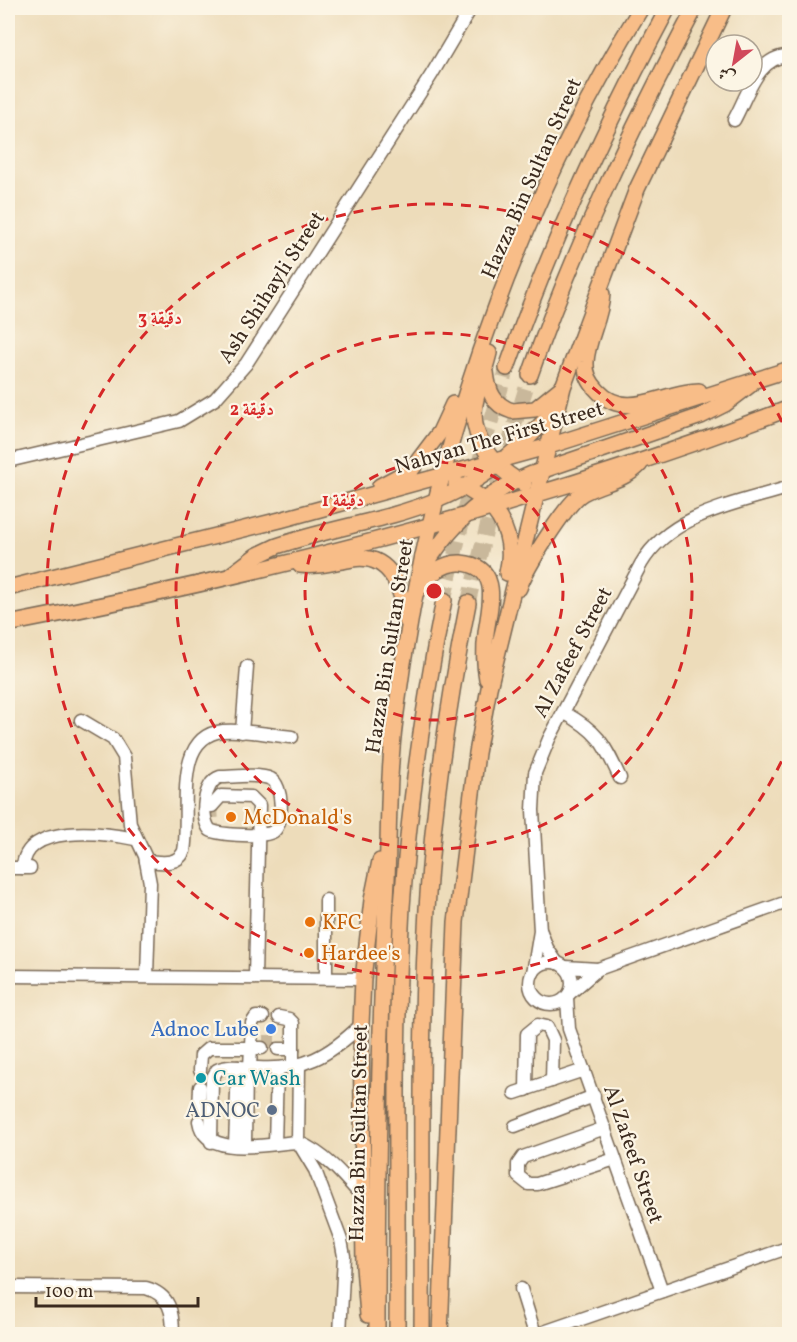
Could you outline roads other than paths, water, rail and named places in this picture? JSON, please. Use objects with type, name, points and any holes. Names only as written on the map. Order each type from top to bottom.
[{"type":"main road","name":"Hazza Bin Sultan Street","points":[[377,1335],[378,1089],[394,722],[417,585],[436,501],[437,479],[494,315],[571,132],[641,8]]},
{"type":"main road","points":[[507,368],[548,258],[580,183],[668,8]]},
{"type":"main road","points":[[530,375],[561,290],[596,205],[633,125],[695,8]]},
{"type":"main road","points":[[440,1335],[456,922],[475,762],[489,688],[539,491],[540,471],[563,387],[601,279],[657,144],[724,8]]},
{"type":"main road","points":[[601,279],[601,309],[586,365],[588,378],[600,394],[617,404],[629,406],[680,393],[714,393]]},
{"type":"main road","points":[[494,315],[486,366],[475,403],[474,419],[480,441],[517,481],[539,491]]},
{"type":"main road","points":[[369,496],[382,485],[407,473],[435,439],[448,416],[466,372],[481,350]]},
{"type":"main road","points":[[486,366],[488,388],[493,399],[512,411],[535,409],[563,387]]},
{"type":"main road","name":"Nahyan The First Street","points":[[8,588],[499,462],[789,369]]},
{"type":"main road","points":[[8,624],[230,577],[465,516],[488,504],[517,481],[540,471],[701,416],[725,404],[757,379]]},
{"type":"main road","points":[[230,577],[247,562],[277,546],[436,501],[463,487],[530,437],[557,406]]},
{"type":"main road","points":[[488,504],[644,460],[789,408]]},
{"type":"main road","points":[[495,662],[506,637],[522,580],[570,506],[583,493],[626,476],[644,460]]},
{"type":"main road","points":[[437,479],[463,487],[488,504],[506,530],[510,547],[497,621],[495,662]]},
{"type":"main road","points":[[417,585],[438,546],[465,516]]},
{"type":"main road","points":[[289,563],[317,566],[359,558],[379,563],[390,572],[400,586],[409,635]]},
{"type":"main road","points":[[417,585],[452,564],[470,565],[485,575],[492,592],[485,647],[489,688]]},
{"type":"main road","name":"Hazza Bin Sultan Street","points":[[397,1335],[398,1013],[403,906],[418,751],[444,600]]},
{"type":"main road","points":[[422,1335],[423,1013],[427,907],[443,748],[468,603]]},
{"type":"main road","points":[[370,1335],[364,1267],[361,1025],[363,979],[372,900],[388,823]]},
{"type":"street","name":"Ash Shihayli Street","points":[[8,461],[166,426],[204,407],[225,389],[246,364],[471,8]]},
{"type":"street","points":[[734,120],[762,67],[776,57],[789,56]]},
{"type":"street","name":"Al Zafeef Street","points":[[533,973],[540,930],[533,791],[541,755],[563,712],[641,564],[655,543],[686,521],[789,487]]},
{"type":"street","points":[[242,732],[247,667]]},
{"type":"street","points":[[563,712],[597,733],[620,778]]},
{"type":"street","points":[[81,720],[113,739],[123,752],[130,824],[146,861],[150,907],[147,976]]},
{"type":"street","points":[[146,861],[171,862],[179,859],[184,851],[188,764],[194,748],[213,733],[242,732],[292,737]]},
{"type":"street","points":[[220,777],[267,778],[276,783],[279,790],[279,823],[273,833],[257,835],[208,828],[205,821],[207,788],[210,782],[220,777]]},
{"type":"street","points":[[212,806],[221,796],[257,800],[259,805],[255,977]]},
{"type":"street","points":[[8,868],[27,868],[29,849],[42,840],[89,833],[135,839]]},
{"type":"street","points":[[326,900],[326,978]]},
{"type":"street","points":[[598,969],[544,963],[533,973],[531,988],[535,997],[544,1003],[559,1003],[598,969],[789,901]]},
{"type":"street","name":"Al Zafeef Street","points":[[540,930],[547,948],[561,965]]},
{"type":"street","points":[[561,965],[572,979],[569,995]]},
{"type":"street","points":[[8,976],[363,979]]},
{"type":"street","name":"Al Zafeef Street","points":[[568,1029],[569,995]]},
{"type":"street","name":"Al Zafeef Street","points":[[544,1003],[568,1029],[594,1096],[662,1291]]},
{"type":"street","points":[[240,1145],[244,1068],[257,1045],[252,1021],[263,1017]]},
{"type":"street","points":[[279,1017],[292,1021],[298,1142],[315,1170],[341,1240],[344,1256],[340,1335]]},
{"type":"street","points":[[211,1142],[213,1075],[223,1067],[277,1069],[296,1067],[348,1038],[361,1025]]},
{"type":"street","points":[[552,1081],[553,1035],[547,1027],[538,1025],[527,1034],[520,1092],[552,1081],[584,1070]]},
{"type":"street","points":[[200,1070],[201,1055],[209,1048],[257,1045]]},
{"type":"street","points":[[278,1045],[293,1045]]},
{"type":"street","points":[[275,1143],[277,1069]]},
{"type":"street","points":[[200,1087],[199,1116],[204,1135],[211,1142],[220,1146],[298,1142],[332,1162],[364,1198]]},
{"type":"street","points":[[515,1126],[594,1096]]},
{"type":"street","points":[[605,1128],[523,1157],[518,1164],[518,1176],[528,1184],[537,1184],[615,1159]]},
{"type":"street","points":[[521,1289],[537,1335],[575,1329],[662,1291],[789,1247]]},
{"type":"street","points":[[8,1287],[146,1288],[155,1291],[168,1303],[172,1311],[173,1335]]},
{"type":"tunnel","points":[[444,600],[466,506],[507,368]]},
{"type":"tunnel","points":[[468,603],[502,466],[530,375]]},
{"type":"tunnel","points":[[212,806],[213,826]]},
{"type":"tunnel","points":[[263,1041],[278,1041]]},
{"type":"place","name":"McDonald's","points":[[231,817]]},
{"type":"place","name":"KFC","points":[[310,922]]},
{"type":"place","name":"Hardee's","points":[[309,953]]},
{"type":"place","name":"Adnoc Lube","points":[[271,1029]]},
{"type":"place","name":"Car Wash","points":[[201,1078]]},
{"type":"place","name":"ADNOC","points":[[272,1110]]}]
